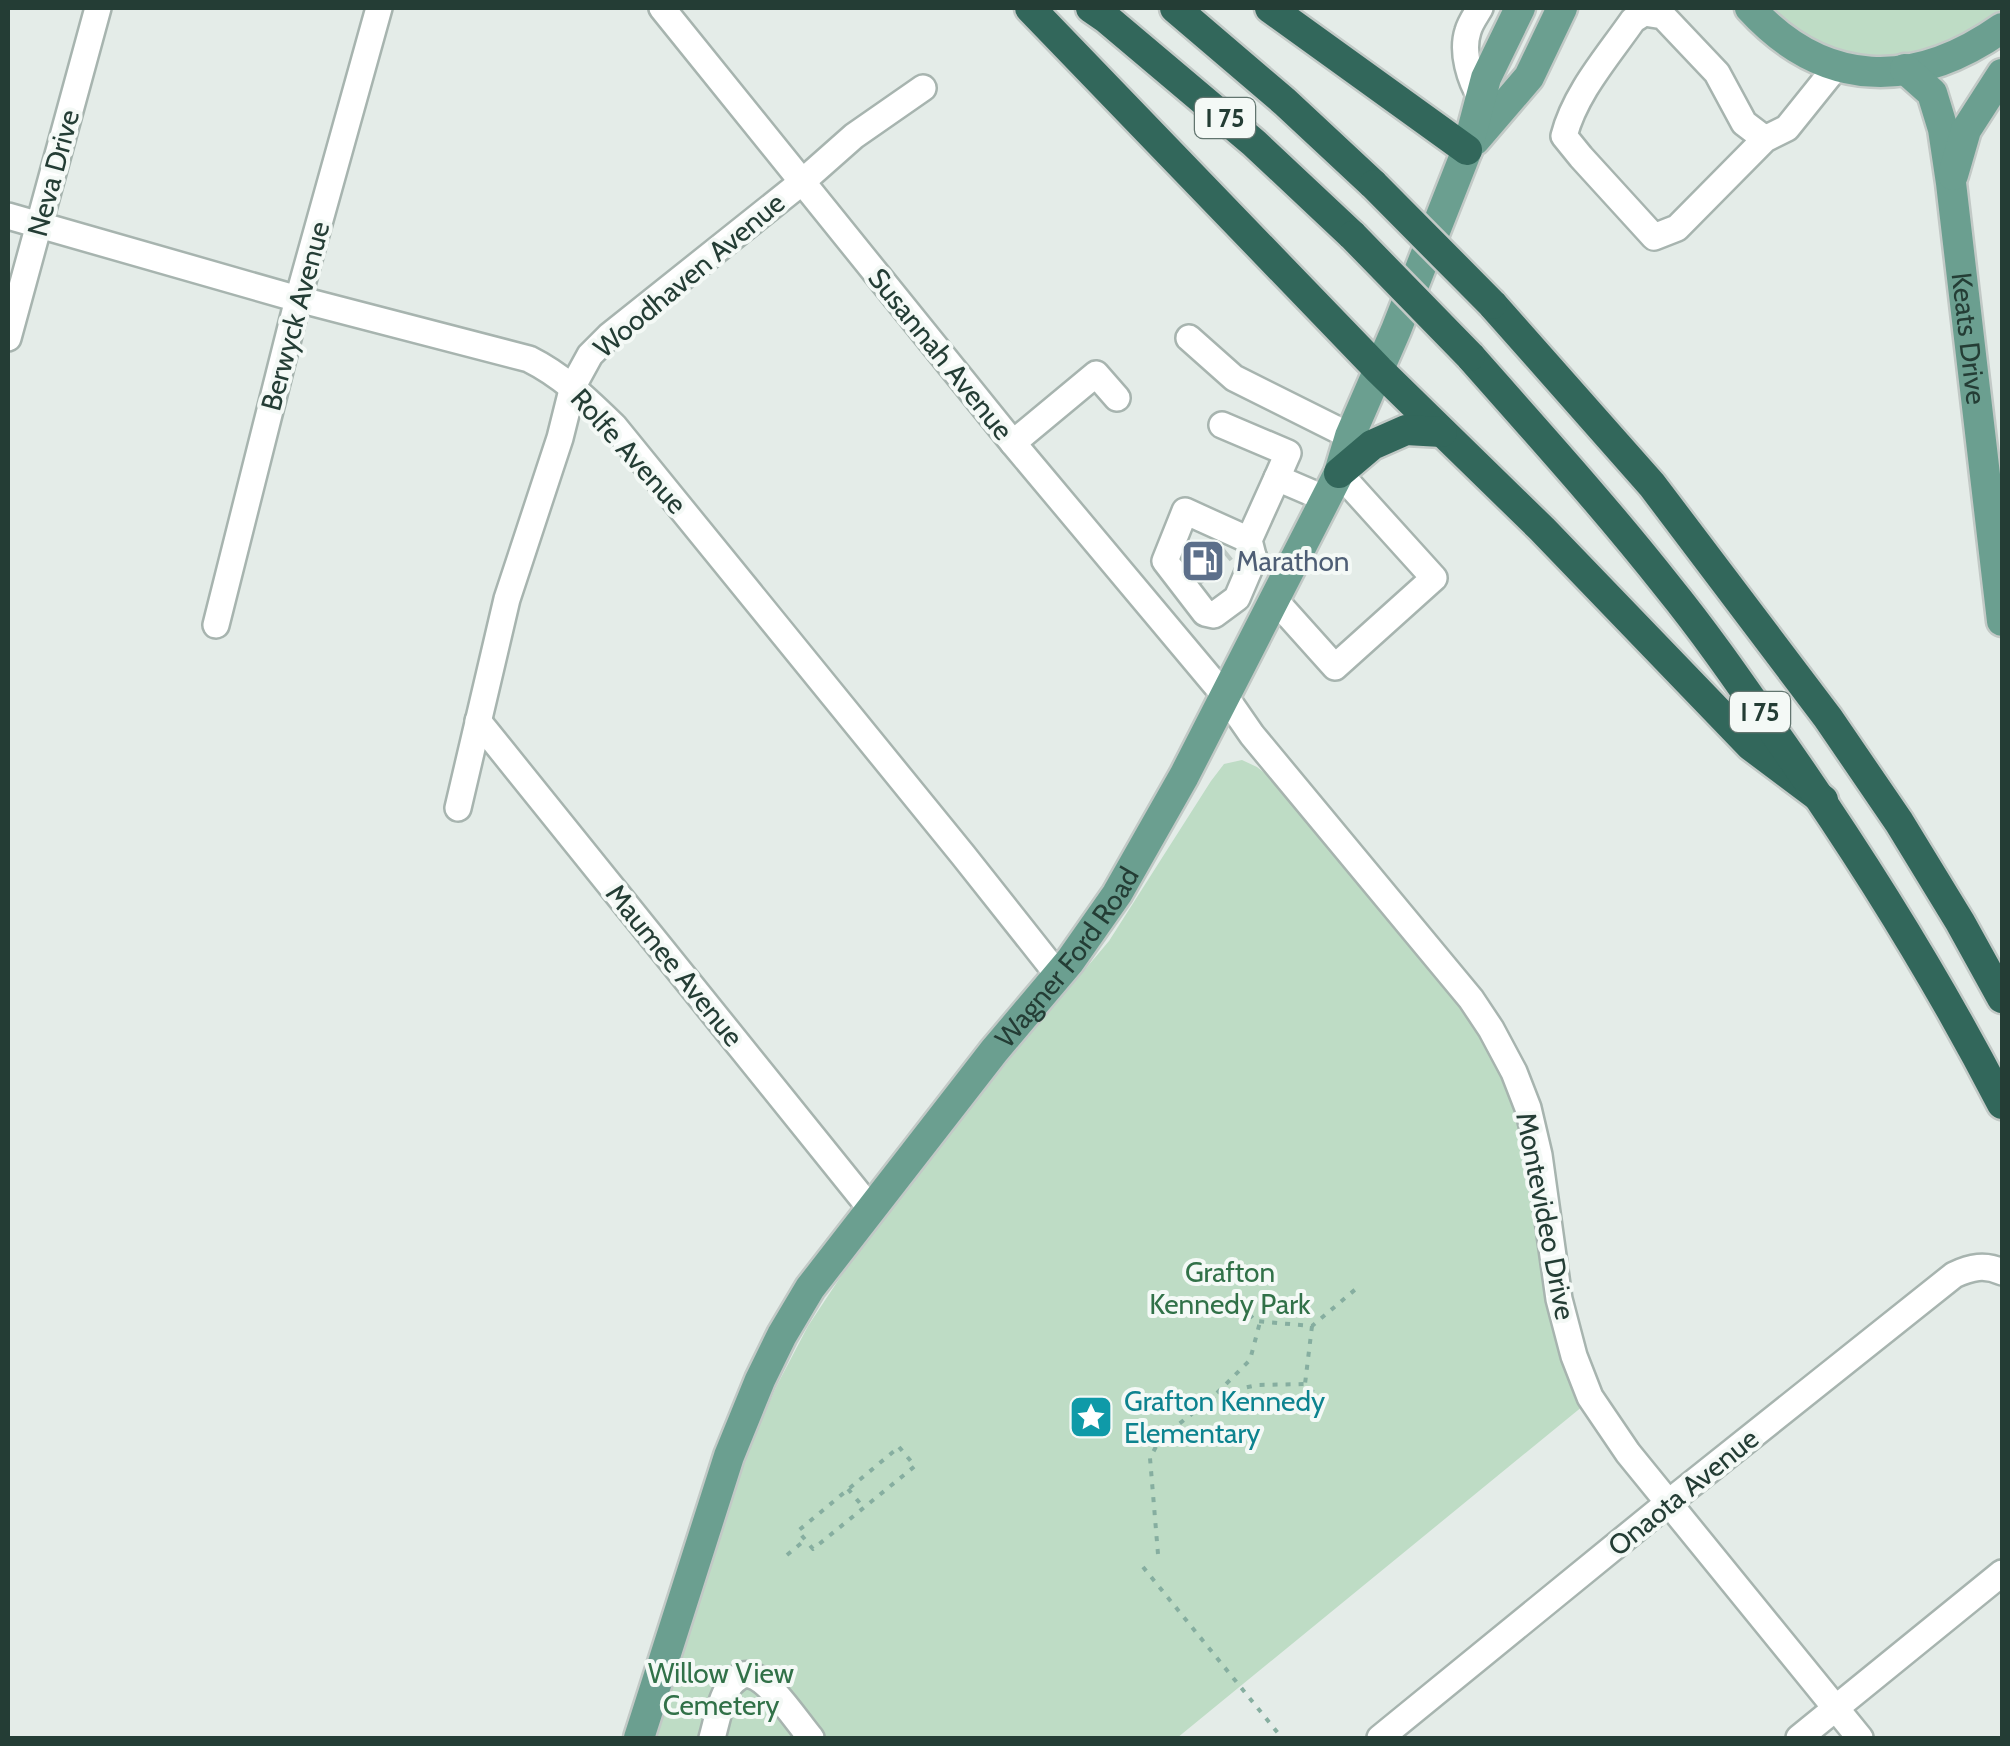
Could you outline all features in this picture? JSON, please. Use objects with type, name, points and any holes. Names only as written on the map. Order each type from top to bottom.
[{"type":"highway","points":[[1030,8],[1379,370],[1542,528],[1751,746],[1823,800]]},
{"type":"highway","name":"I 75","points":[[1091,8],[1240,131],[1353,236],[1470,356],[1582,482],[1670,589],[1823,800],[1900,919],[1960,1021],[2002,1104]]},
{"type":"highway","name":"I 75","points":[[1174,8],[1285,102],[1374,185],[1492,304],[1652,485],[1828,718],[1899,822],[2002,998]]},
{"type":"highway","points":[[1270,8],[1467,150]]},
{"type":"highway","points":[[1332,486],[1372,445],[1406,430],[1442,432]]},
{"type":"main road","name":"Wagner Ford Road","points":[[639,1738],[729,1456],[782,1335],[810,1288],[1058,975],[1117,894],[1184,776],[1332,486],[1467,150],[1486,78],[1520,8]]},
{"type":"main road","points":[[1501,48],[1537,8]]},
{"type":"main road","name":"Wagner Ford Road","points":[[1467,150],[1529,77],[1562,8]]},
{"type":"main road","points":[[1750,8],[1791,44],[1816,59],[1836,67],[1871,71],[1931,64],[1962,53],[2002,28]]},
{"type":"main road","name":"Keats Drive","points":[[1906,69],[1932,93],[1943,129],[2002,622]]},
{"type":"main road","points":[[1951,182],[1966,130],[2002,74]]},
{"type":"street","name":"Neva Drive","points":[[8,338],[98,8]]},
{"type":"street","name":"Berwyck Avenue","points":[[216,625],[298,299],[380,8]]},
{"type":"street","name":"Susannah Avenue","points":[[662,8],[1014,443],[1225,696]]},
{"type":"street","points":[[1480,8],[1468,30],[1466,48],[1469,72],[1482,98]]},
{"type":"street","points":[[1765,139],[1744,123],[1717,73],[1663,16],[1644,12],[1633,20],[1578,99],[1564,136],[1654,237],[1677,228],[1765,139],[1787,128],[1836,67]]},
{"type":"street","name":"Woodhaven Avenue","points":[[458,808],[507,599],[573,386],[590,354],[854,136],[923,88]]},
{"type":"street","name":"Rolfe Avenue","points":[[8,216],[298,299],[528,359],[573,386],[614,426],[1058,975]]},
{"type":"street","points":[[1189,338],[1234,378],[1350,436]]},
{"type":"street","points":[[1014,443],[1096,374],[1117,398]]},
{"type":"street","points":[[1222,425],[1288,453],[1243,549],[1237,598],[1214,615],[1205,613],[1186,578],[1165,561],[1185,511],[1243,549],[1280,586],[1334,667],[1434,578],[1332,486],[1277,478]]},
{"type":"street","points":[[1150,606],[1186,578]]},
{"type":"street","name":"Montevideo Drive","points":[[1225,696],[1252,735],[1470,998],[1491,1029],[1528,1108],[1539,1154],[1559,1299],[1590,1397],[1628,1453],[1860,1738]]},
{"type":"street","name":"Maumee Avenue","points":[[478,721],[871,1209]]},
{"type":"street","name":"Onaota Avenue","points":[[1380,1738],[1954,1275],[1970,1268],[1999,1270]]},
{"type":"street","points":[[1799,1738],[2002,1573]]},
{"type":"street","points":[[712,1738],[731,1684],[750,1674],[766,1683],[811,1738]]},
{"type":"path","points":[[1305,1384],[1312,1326],[1357,1288]]},
{"type":"path","points":[[1233,1294],[1255,1321],[1312,1326]]},
{"type":"path","points":[[1158,1554],[1150,1458],[1160,1439],[1216,1394],[1250,1360],[1260,1322]]},
{"type":"path","points":[[1216,1394],[1257,1385],[1305,1384],[1314,1393]]},
{"type":"path","points":[[899,1447],[915,1466],[813,1549],[798,1531],[848,1489],[899,1447]]},
{"type":"path","points":[[848,1489],[864,1508]]},
{"type":"path","points":[[787,1556],[806,1540]]},
{"type":"path","points":[[1143,1566],[1282,1738]]},
{"type":"green space","points":[[1765,8],[2002,8],[2002,13],[1995,22],[1912,59],[1871,58],[1820,45]]},
{"type":"green space","name":"Grafton Kennedy Park","points":[[1242,760],[1275,781],[1453,992],[1494,1054],[1521,1122],[1583,1406],[1177,1738],[653,1738],[744,1461],[808,1326],[857,1252],[1016,1051],[1109,941],[1224,764]]},
{"type":"tunnel","points":[[1193,575],[1225,549]]},
{"type":"place","name":"Marathon","points":[[1203,561]]},
{"type":"place","name":"Grafton Kennedy Elementary","points":[[1091,1417]]},
{"type":"park label","name":"Willow View Cemetery","points":[[721,1689]]}]
